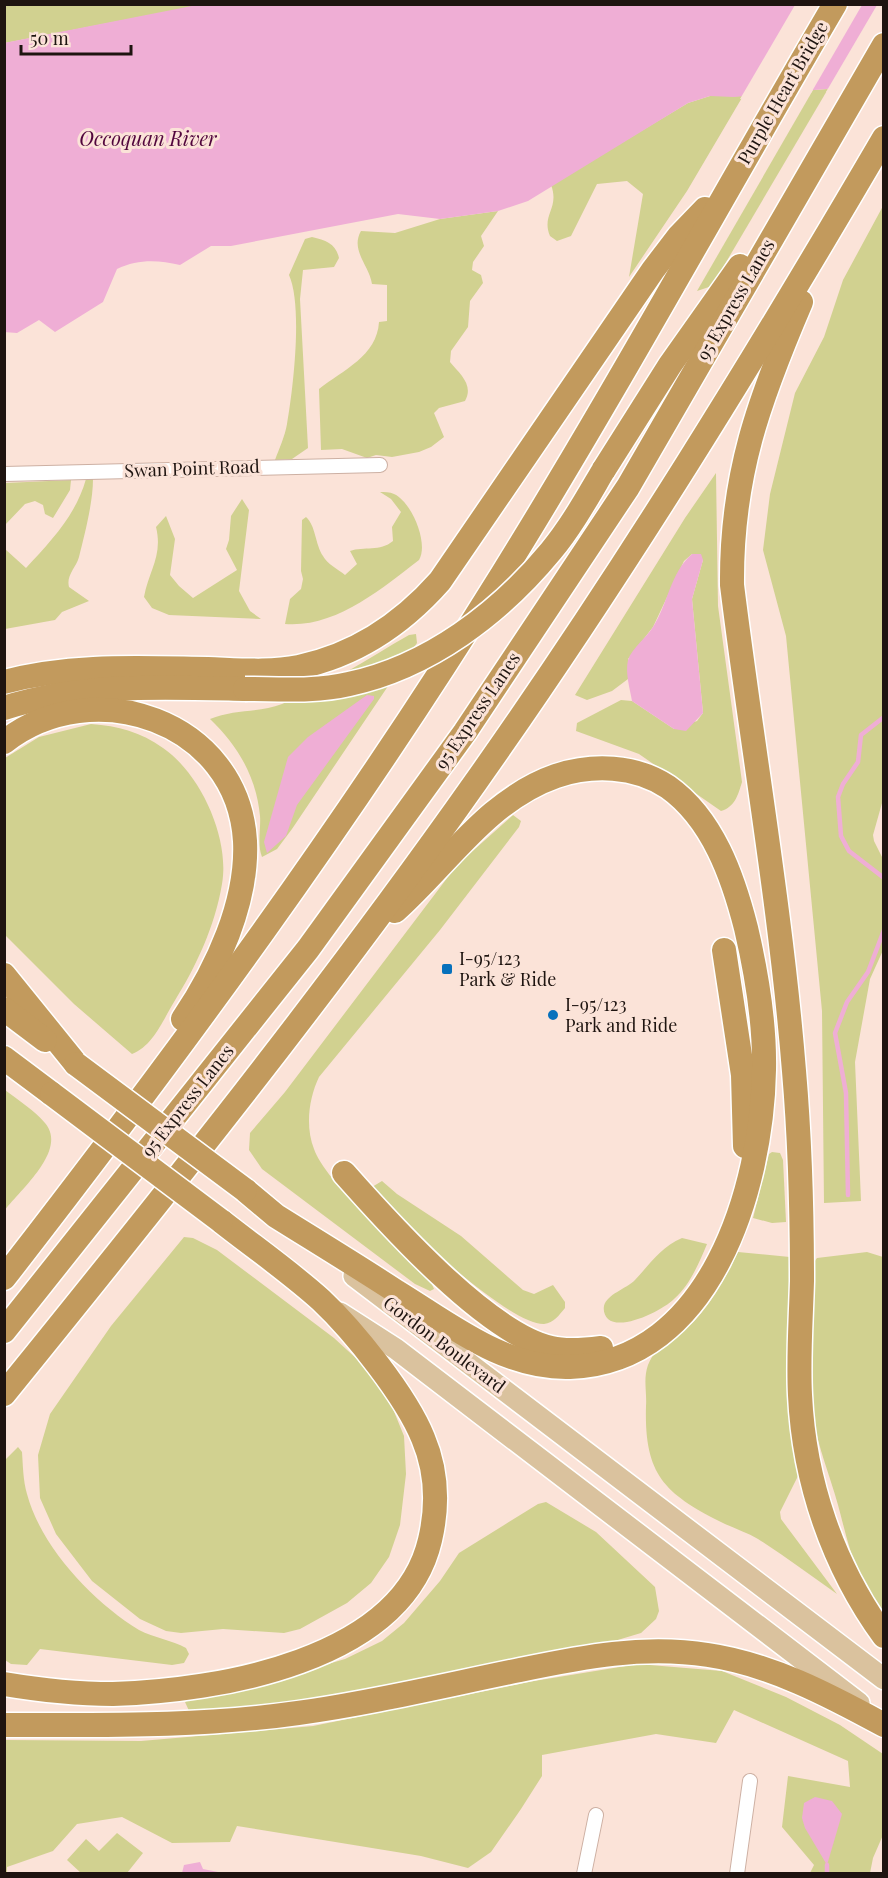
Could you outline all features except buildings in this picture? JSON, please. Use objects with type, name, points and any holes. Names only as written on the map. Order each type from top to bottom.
[{"type":"highway","name":"Purple Heart Bridge","points":[[731,182],[835,4]]},
{"type":"highway","name":"95 Express Lanes","points":[[4,1331],[308,949],[465,732],[628,487],[884,45]]},
{"type":"highway","points":[[5,1393],[258,1075],[357,945],[478,779],[567,648],[686,465],[833,225],[879,145]]},
{"type":"highway","points":[[4,708],[57,694],[105,689],[153,686],[316,689],[349,685],[389,673],[436,650],[471,628],[528,577],[552,550],[676,356],[813,165]]},
{"type":"highway","points":[[4,682],[68,670],[108,667],[265,670],[298,667],[346,653],[384,632],[410,613],[440,580],[653,270],[679,236],[731,182]]},
{"type":"highway","points":[[4,1278],[247,955],[424,697],[526,536],[731,182]]},
{"type":"highway","points":[[833,225],[771,373],[752,432],[735,504],[732,585],[794,1070],[801,1206],[800,1394],[811,1474],[838,1558],[853,1589],[884,1636]]},
{"type":"highway","points":[[4,742],[41,719],[63,712],[112,709],[159,721],[188,738],[222,772],[232,789],[241,816],[245,839],[245,862],[240,894],[222,945],[204,983],[36,1237]]},
{"type":"highway","points":[[276,1215],[482,1345],[527,1362],[570,1367],[618,1358],[654,1341],[690,1305],[713,1274],[729,1241],[743,1202],[758,1136],[764,1073],[763,1036],[752,954],[741,910],[718,849],[700,820],[668,787],[630,771],[608,768],[564,774],[530,788],[480,824],[427,882],[357,945]]},
{"type":"highway","points":[[724,950],[743,1075],[743,1135],[749,1175]]},
{"type":"highway","points":[[4,975],[76,1064]]},
{"type":"highway","name":"Gordon Boulevard","points":[[4,1009],[276,1215]]},
{"type":"highway","name":"Gordon Boulevard","points":[[4,1058],[221,1221],[322,1301]]},
{"type":"highway","points":[[344,1173],[416,1251],[493,1318],[519,1336],[552,1348],[581,1350],[601,1348],[623,1340],[690,1305]]},
{"type":"highway","points":[[4,1684],[53,1691],[111,1694],[189,1688],[246,1676],[323,1651],[359,1634],[382,1618],[401,1599],[421,1568],[434,1524],[434,1477],[429,1455],[412,1416],[388,1378],[322,1301]]},
{"type":"highway","points":[[4,1725],[180,1724],[240,1721],[347,1705],[597,1655],[653,1651],[709,1655],[754,1666],[814,1690],[884,1724]]},
{"type":"main road","name":"Gordon Boulevard","points":[[276,1215],[884,1679]]},
{"type":"main road","name":"Gordon Boulevard","points":[[322,1301],[396,1349],[884,1724]]},
{"type":"street","name":"Swan Point Road","points":[[4,474],[380,465]]},
{"type":"street","points":[[737,1874],[750,1781]]},
{"type":"street","points":[[584,1874],[596,1815]]},
{"type":"green space","points":[[5,5],[202,5],[5,43]]},
{"type":"green space","points":[[828,89],[712,286],[697,291],[813,90]]},
{"type":"green space","points":[[710,96],[743,96],[687,191],[629,277],[643,194],[627,181],[597,184],[571,236],[557,241],[550,236],[548,222],[553,200],[551,185],[688,103]]},
{"type":"green space","points":[[883,206],[884,796],[873,835],[883,859],[884,948],[870,979],[855,1062],[861,1201],[824,1203],[822,1011],[786,636],[763,550],[770,494],[795,393],[824,337],[843,280]]},
{"type":"green space","points":[[498,211],[481,236],[484,246],[473,262],[472,270],[481,275],[483,283],[470,301],[468,327],[451,351],[450,362],[465,380],[467,395],[465,401],[439,408],[434,413],[444,437],[431,447],[419,452],[392,457],[376,455],[367,458],[342,449],[321,450],[319,389],[365,353],[377,334],[379,322],[387,321],[387,285],[372,284],[359,251],[358,238],[361,231],[395,233],[440,219]]},
{"type":"green space","points":[[312,237],[330,243],[339,258],[334,267],[303,270],[300,299],[308,448],[292,459],[275,460],[286,429],[296,348],[295,307],[289,275],[305,239]]},
{"type":"green space","points":[[716,473],[718,606],[742,782],[733,803],[721,811],[639,754],[576,731],[577,723],[621,700],[632,701],[674,729],[697,721],[703,713],[692,599],[703,560],[692,554],[684,561],[653,627],[628,659],[628,679],[612,691],[587,700],[575,695],[685,518]]},
{"type":"green space","points":[[86,479],[93,479],[90,507],[78,561],[68,583],[69,587],[89,601],[62,612],[55,620],[5,629],[5,549],[26,568],[69,516]]},
{"type":"green space","points":[[71,480],[70,490],[53,518],[45,514],[43,505],[35,501],[25,504],[5,525],[5,483]]},
{"type":"green space","points":[[380,492],[392,493],[407,505],[420,534],[422,553],[419,560],[373,594],[340,613],[304,624],[285,624],[290,599],[301,589],[303,579],[301,571],[302,520],[306,517],[309,521],[325,559],[345,575],[357,564],[350,551],[377,548],[393,541],[392,527],[401,512],[391,499]]},
{"type":"green space","points":[[242,499],[249,510],[239,591],[250,611],[261,619],[169,615],[152,608],[144,597],[157,555],[156,527],[166,516],[175,539],[170,575],[193,598],[237,570],[226,549],[231,516]]},
{"type":"green space","points":[[416,634],[417,643],[292,829],[277,849],[262,857],[258,801],[250,775],[237,751],[210,719],[273,707],[299,697],[409,635]]},
{"type":"green space","points":[[91,724],[111,726],[138,734],[155,742],[177,759],[210,809],[222,847],[222,884],[215,915],[204,946],[157,1032],[146,1045],[132,1054],[74,1004],[5,935],[5,758],[39,737]]},
{"type":"green space","points":[[513,815],[521,821],[519,827],[440,930],[319,1077],[311,1103],[309,1122],[311,1140],[321,1163],[348,1196],[428,1275],[434,1289],[430,1291],[415,1284],[262,1169],[249,1150],[250,1133],[285,1092],[457,865]]},
{"type":"green space","points":[[5,1090],[31,1109],[45,1123],[51,1134],[51,1145],[40,1169],[5,1210]]},
{"type":"green space","points":[[780,1153],[783,1160],[786,1222],[772,1223],[753,1218],[769,1154]]},
{"type":"green space","points":[[382,1181],[397,1194],[461,1236],[523,1290],[534,1294],[553,1285],[565,1302],[565,1308],[553,1320],[544,1324],[527,1320],[505,1307],[452,1267],[367,1190]]},
{"type":"green space","points":[[184,1237],[193,1238],[217,1250],[334,1338],[358,1360],[376,1383],[393,1409],[404,1436],[406,1474],[400,1525],[389,1557],[371,1583],[347,1603],[300,1629],[284,1633],[223,1629],[181,1633],[166,1631],[140,1619],[92,1581],[56,1534],[40,1498],[38,1455],[50,1414],[111,1326]]},
{"type":"green space","points":[[682,1238],[707,1244],[694,1273],[680,1293],[669,1304],[642,1318],[623,1322],[608,1319],[604,1308],[609,1298],[635,1280],[662,1251]]},
{"type":"green space","points":[[738,1252],[790,1257],[789,1329],[798,1476],[780,1512],[781,1519],[837,1594],[758,1539],[687,1503],[662,1480],[649,1450],[646,1430],[645,1380],[648,1365],[657,1350],[691,1324],[703,1311]]},
{"type":"green space","points":[[867,1252],[883,1257],[883,1614],[866,1588],[850,1550],[815,1428],[810,1379],[812,1265],[817,1258]]},
{"type":"green space","points":[[18,1447],[22,1452],[26,1489],[34,1514],[56,1553],[87,1589],[122,1618],[145,1633],[186,1648],[189,1654],[184,1663],[172,1665],[40,1649],[27,1665],[11,1664],[5,1660],[5,1460]]},
{"type":"green space","points":[[546,1502],[596,1532],[655,1587],[659,1611],[656,1619],[641,1633],[611,1642],[285,1705],[190,1713],[185,1702],[191,1698],[280,1678],[345,1659],[382,1641],[404,1623],[440,1581],[459,1553],[538,1504]]},
{"type":"green space","points":[[638,1664],[722,1671],[786,1697],[840,1725],[883,1754],[883,1835],[873,1858],[870,1873],[810,1873],[814,1865],[782,1827],[788,1776],[850,1787],[848,1761],[734,1710],[716,1743],[656,1734],[542,1755],[542,1776],[521,1809],[491,1852],[468,1868],[421,1856],[237,1826],[230,1842],[172,1843],[122,1817],[77,1824],[53,1851],[7,1867],[5,1874],[5,1740],[141,1741],[313,1726],[534,1681]]},
{"type":"green space","points":[[117,1833],[143,1853],[127,1873],[81,1873],[67,1860],[86,1839],[99,1851]]},
{"type":"water","name":"Occoquan River","points":[[202,4],[883,4],[884,84],[734,97],[710,96],[688,103],[528,201],[498,211],[440,219],[398,214],[231,246],[211,246],[180,265],[156,261],[133,263],[117,269],[103,302],[55,332],[39,320],[17,333],[4,332],[4,43]]},
{"type":"water","points":[[692,554],[701,554],[703,560],[692,599],[703,713],[686,731],[674,729],[632,701],[627,665],[633,651],[658,618],[679,570]]},
{"type":"water","points":[[367,695],[374,696],[374,699],[297,805],[286,836],[267,853],[264,842],[288,757],[308,737]]},
{"type":"water","points":[[815,1797],[832,1801],[842,1814],[827,1865],[805,1828],[802,1818],[804,1803]]},
{"type":"water","points":[[200,1862],[203,1869],[223,1873],[182,1873],[184,1865]]},
{"type":"pier","points":[[795,5],[862,5],[811,93],[740,99]]},
{"type":"pier","points":[[877,5],[884,5],[884,87],[826,92]]},
{"type":"waterway","points":[[884,717],[861,735],[858,762],[843,784],[838,797],[841,836],[849,851],[884,878]]},
{"type":"waterway","points":[[848,1195],[846,1093],[835,1033],[847,1002],[868,972],[884,930]]},
{"type":"waterway","points":[[827,1865],[827,1874]]},
{"type":"place","name":"I-95/123 Park & Ride","points":[[447,969]]},
{"type":"place","name":"I-95/123 Park and Ride","points":[[553,1015]]}]
